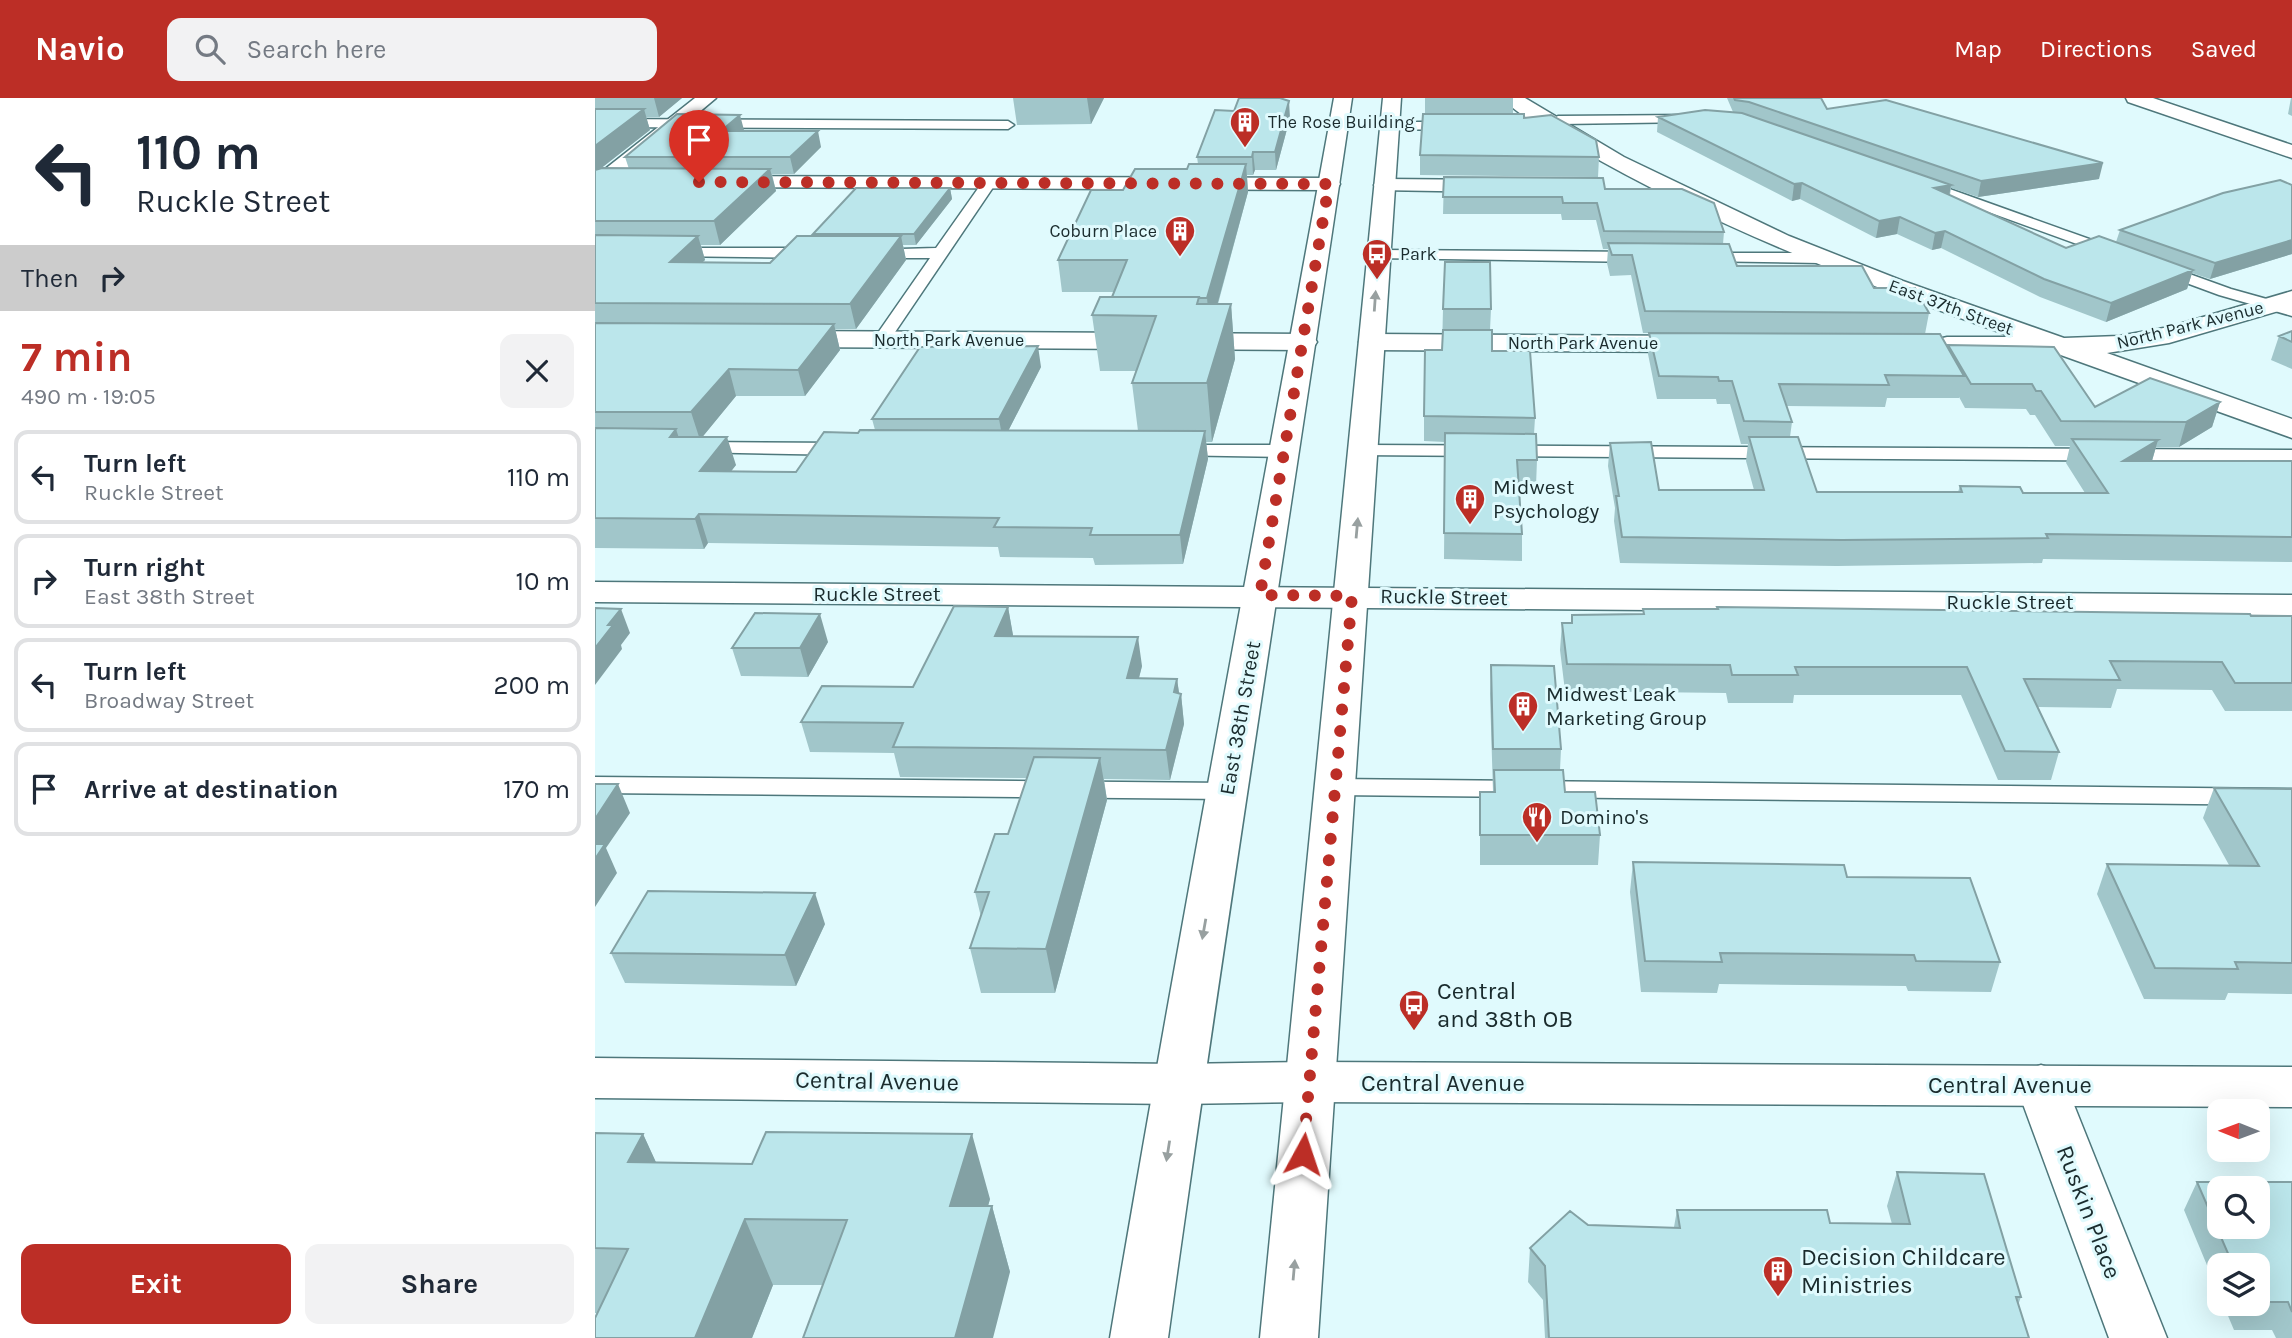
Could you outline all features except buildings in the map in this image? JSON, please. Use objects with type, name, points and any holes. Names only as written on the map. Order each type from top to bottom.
[{"type":"street","points":[[597,184],[707,98]]},
{"type":"street","name":"East 38th Street","points":[[1139,1338],[1343,98]]},
{"type":"street","points":[[1289,1338],[1392,98]]},
{"type":"street","name":"East 37th Street","points":[[1512,98],[1552,125],[1660,187],[1820,258],[2292,429]]},
{"type":"street","points":[[2135,98],[2292,152]]},
{"type":"street","points":[[597,184],[634,182]]},
{"type":"street","points":[[702,182],[989,183],[1100,190],[1329,184]]},
{"type":"street","points":[[1385,185],[1511,186]]},
{"type":"street","points":[[1623,187],[1660,187]]},
{"type":"street","name":"North Park Avenue","points":[[1920,345],[2102,346],[2221,322],[2286,305]]},
{"type":"street","name":"North Park Avenue","points":[[758,339],[1304,342]]},
{"type":"street","name":"North Park Avenue","points":[[1372,342],[1726,344]]},
{"type":"street","name":"Ruckle Street","points":[[595,592],[2292,605]]},
{"type":"street","name":"Central Avenue","points":[[595,1078],[1179,1084],[1310,1082],[2292,1087]]},
{"type":"street","name":"Ruskin Place","points":[[2041,1085],[2138,1338]]},
{"type":"lane","points":[[1521,126],[1552,125],[1558,120],[1697,119]]},
{"type":"lane","points":[[595,123],[1008,125]]},
{"type":"lane","points":[[1390,127],[1468,126]]},
{"type":"lane","points":[[1903,177],[2225,292],[2286,305]]},
{"type":"lane","points":[[881,340],[989,183]]},
{"type":"lane","points":[[656,253],[832,253]]},
{"type":"lane","points":[[859,253],[940,253]]},
{"type":"lane","points":[[1379,256],[1660,257]]},
{"type":"lane","points":[[1688,257],[1820,258]]},
{"type":"lane","points":[[675,448],[864,449]]},
{"type":"lane","points":[[1153,450],[1285,451]]},
{"type":"lane","points":[[1364,452],[2292,456]]},
{"type":"lane","points":[[595,785],[1228,791]]},
{"type":"lane","points":[[1335,787],[2292,797]]},
{"type":"place","name":"The Rose Building","points":[[1245,149]]},
{"type":"place","name":"Coburn Place","points":[[1180,258]]},
{"type":"place","name":"Park","points":[[1377,281]]},
{"type":"place","name":"Midwest Psychology","points":[[1470,526]]},
{"type":"place","name":"Midwest Leak Marketing Group","points":[[1523,733]]},
{"type":"place","name":"Domino's","points":[[1537,844]]},
{"type":"place","name":"Central and 38th OB","points":[[1414,1032]]},
{"type":"place","name":"Decision Childcare Ministries","points":[[1778,1298]]},
{"type":"route","points":[[699,182],[1329,184],[1260,595],[1352,596],[1303,1154]]}]
